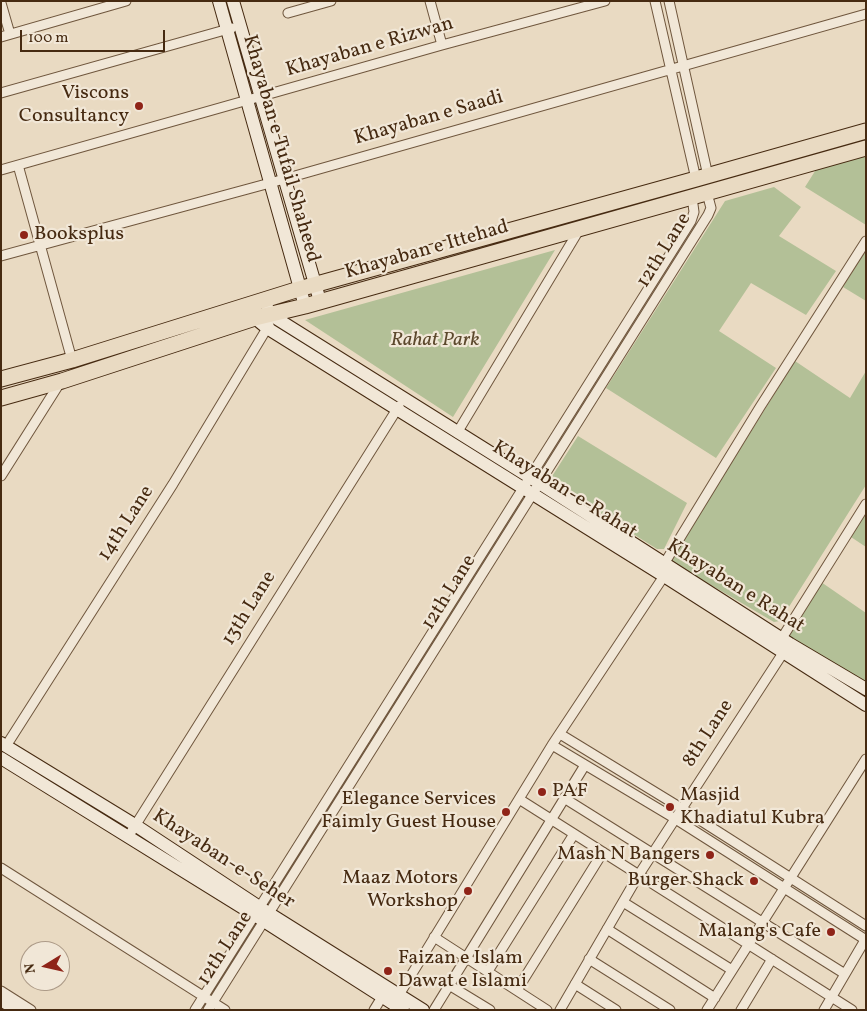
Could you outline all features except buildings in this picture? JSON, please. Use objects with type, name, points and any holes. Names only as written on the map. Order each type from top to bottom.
[{"type":"main road","name":"Khayaban e Ittehad","points":[[1,379],[72,360],[299,289],[702,178],[866,130]]},
{"type":"main road","name":"Khayaban e Ittehad","points":[[1,398],[266,320],[320,301],[866,148]]},
{"type":"street","points":[[1,3],[6,36],[126,1]]},
{"type":"street","name":"Khayaban e Tufail Shaheed","points":[[219,1],[305,306]]},
{"type":"street","name":"Khayaban e Tufail Shaheed","points":[[234,1],[320,301]]},
{"type":"street","points":[[288,13],[331,1]]},
{"type":"street","points":[[430,1],[442,45]]},
{"type":"street","name":"Khayaban e Rizwan","points":[[1,170],[442,45],[605,1]]},
{"type":"street","points":[[656,1],[670,70],[702,178]]},
{"type":"street","points":[[669,1],[683,66],[702,178]]},
{"type":"street","name":"Khayaban e Saadi","points":[[1,256],[866,14]]},
{"type":"street","points":[[1,93],[240,24]]},
{"type":"street","points":[[18,165],[72,360]]},
{"type":"street","name":"12th Lane","points":[[210,1006],[263,915],[532,486],[708,215],[711,208],[699,195]]},
{"type":"street","name":"12th Lane","points":[[532,486],[692,221],[699,195]]},
{"type":"street","points":[[457,433],[580,228]]},
{"type":"street","points":[[399,995],[552,745],[664,570],[760,407],[866,241]]},
{"type":"street","points":[[258,301],[266,320]]},
{"type":"street","name":"Khayaban e Rahat","points":[[266,320],[400,404],[457,433],[532,486],[664,570],[866,689]]},
{"type":"street","name":"14th Lane","points":[[3,749],[173,484],[266,320]]},
{"type":"street","points":[[1,476],[62,380]]},
{"type":"street","name":"Khayaban-e-Rahat","points":[[400,404],[532,486]]},
{"type":"street","name":"13th Lane","points":[[128,837],[400,404]]},
{"type":"street","points":[[784,653],[782,638],[866,504]]},
{"type":"street","points":[[664,570],[784,653],[866,705]]},
{"type":"street","name":"8th Lane","points":[[560,1010],[652,852],[784,653]]},
{"type":"street","points":[[560,734],[681,808],[866,926]]},
{"type":"street","points":[[552,745],[674,818],[866,940],[824,1010]]},
{"type":"street","name":"Khayaban-e-Seher","points":[[3,749],[136,825],[263,915],[403,1010]]},
{"type":"street","name":"Khayaban-e-Seher","points":[[3,749],[128,837],[423,1010]]},
{"type":"street","points":[[707,1010],[866,759]]},
{"type":"street","points":[[434,1010],[584,765]]},
{"type":"street","points":[[564,798],[845,974]]},
{"type":"street","points":[[519,799],[852,1010]]},
{"type":"street","points":[[488,971],[574,834]]},
{"type":"street","points":[[517,990],[603,852]]},
{"type":"street","points":[[1,868],[204,996],[210,1006],[225,1010]]},
{"type":"street","points":[[622,902],[732,970]]},
{"type":"street","name":"12th Lane","points":[[195,1010],[263,915]]},
{"type":"street","points":[[607,929],[715,998]]},
{"type":"street","points":[[434,937],[547,1010]]},
{"type":"street","points":[[589,959],[670,1010]]},
{"type":"street","points":[[741,1010],[772,959]]},
{"type":"street","points":[[449,984],[490,1010]]},
{"type":"street","points":[[575,984],[616,1010]]},
{"type":"street","points":[[1,991],[30,1010]]},
{"type":"street","points":[[374,1010],[382,997]]},
{"type":"street","points":[[1,1000],[17,1010]]},
{"type":"green space","points":[[866,154],[866,225],[805,187],[817,168]]},
{"type":"green space","points":[[774,187],[801,207],[779,236],[836,271],[806,315],[751,283],[719,331],[776,368],[716,458],[606,388],[725,201]]},
{"type":"green space","name":"Rahat Park","points":[[555,250],[453,417],[305,320]]},
{"type":"green space","points":[[866,250],[866,301],[843,287]]},
{"type":"green space","points":[[795,361],[850,398],[866,371],[866,485],[780,621],[774,622],[670,561]]},
{"type":"green space","points":[[578,436],[687,503],[664,549],[657,549],[549,481]]},
{"type":"green space","points":[[866,513],[866,547],[851,537]]},
{"type":"green space","points":[[821,582],[866,613],[866,682],[787,636]]},
{"type":"place","name":"Viscons Consultancy","points":[[139,106]]},
{"type":"place","name":"Booksplus","points":[[24,235]]},
{"type":"place","name":"PAF","points":[[542,792]]},
{"type":"place","name":"Masjid Khadiatul Kubra","points":[[670,807]]},
{"type":"place","name":"Elegance Services Faimly Guest House","points":[[506,812]]},
{"type":"place","name":"Mash N Bangers","points":[[710,855]]},
{"type":"place","name":"Burger Shack","points":[[754,881]]},
{"type":"place","name":"Maaz Motors Workshop","points":[[468,891]]},
{"type":"place","name":"Malang's Cafe","points":[[831,932]]},
{"type":"place","name":"Faizan e Islam Dawat e Islami","points":[[388,971]]}]
